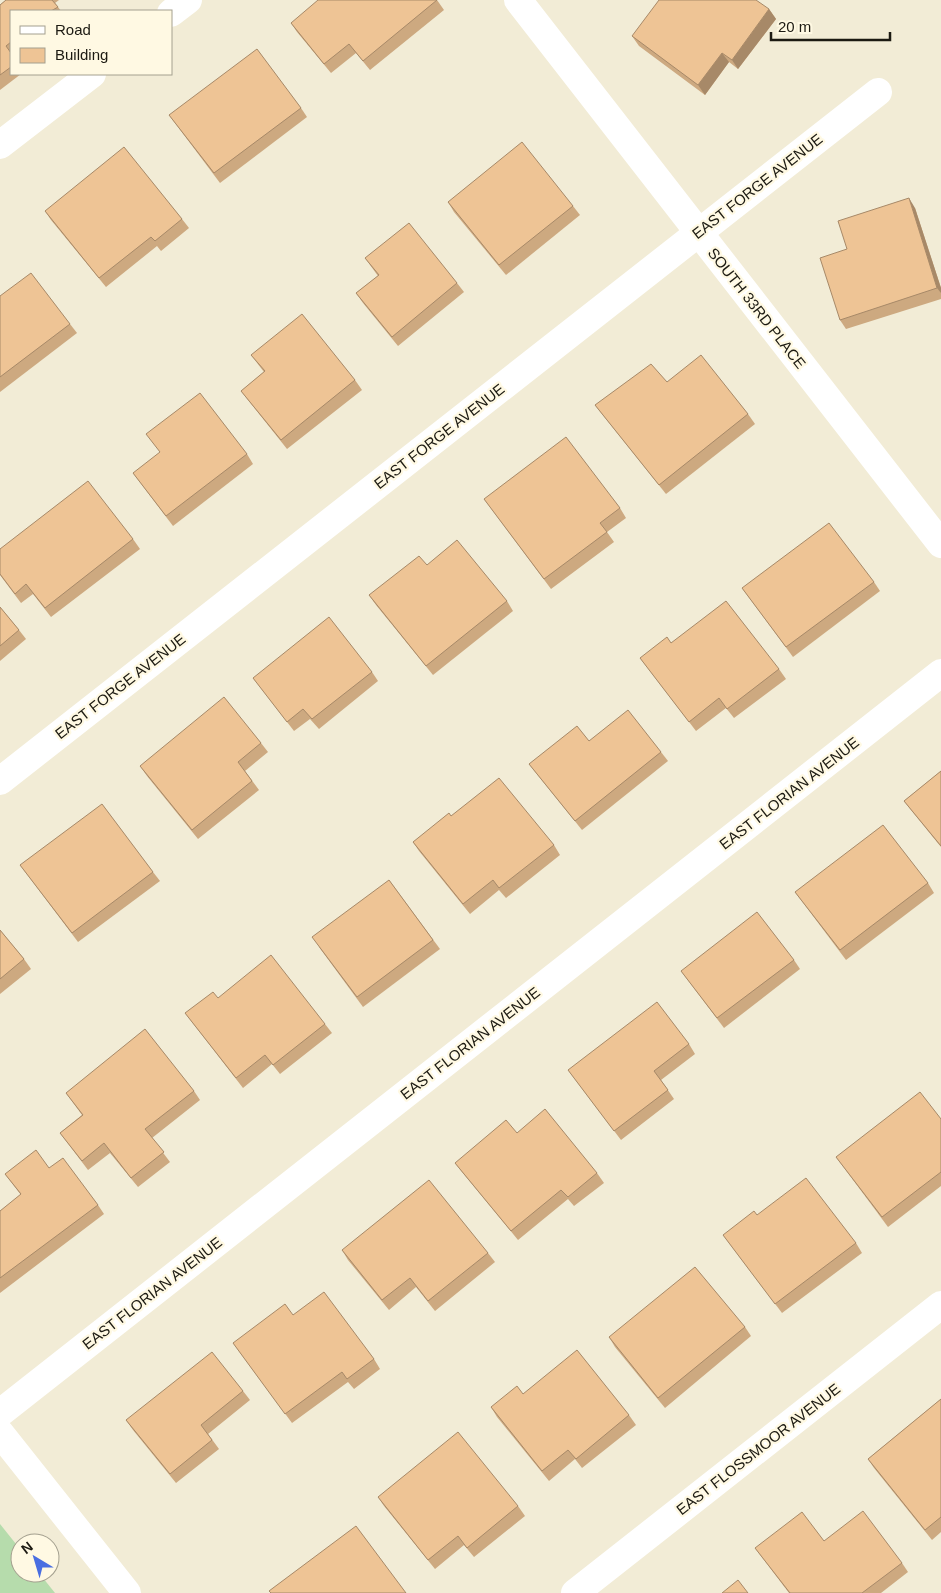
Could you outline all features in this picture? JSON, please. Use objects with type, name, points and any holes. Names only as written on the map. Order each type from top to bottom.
[{"type":"street","points":[[172,12],[188,0]]},
{"type":"street","name":"SOUTH 33RD PLACE","points":[[518,0],[941,544]]},
{"type":"street","points":[[0,145],[91,75]]},
{"type":"street","name":"EAST FORGE AVENUE","points":[[0,781],[878,92]]},
{"type":"street","name":"EAST FLORIAN AVENUE","points":[[0,1413],[941,673]]},
{"type":"street","name":"EAST FLOSSMOOR AVENUE","points":[[575,1593],[941,1305]]},
{"type":"street","points":[[0,1433],[127,1593]]},
{"type":"green space","points":[[0,1524],[10,1536],[10,1583],[47,1583],[55,1593],[0,1593]]},
{"type":"building","points":[[6,0],[52,0],[58,7],[53,10],[10,10],[10,43],[6,46],[10,52],[10,68],[0,75],[0,5]]},
{"type":"building","points":[[318,0],[437,0],[363,61],[349,44],[324,64],[291,23]]},
{"type":"building","points":[[659,0],[756,0],[769,9],[732,60],[722,53],[698,85],[632,36]]},
{"type":"building","points":[[257,49],[301,108],[214,173],[169,115]]},
{"type":"building","points":[[522,142],[573,206],[499,265],[448,202]]},
{"type":"building","points":[[124,147],[182,219],[155,241],[151,237],[99,278],[45,211]]},
{"type":"building","points":[[909,198],[937,288],[840,320],[820,258],[847,249],[838,221]]},
{"type":"building","points":[[409,223],[457,283],[392,337],[356,293],[379,275],[365,258]]},
{"type":"building","points":[[31,273],[70,324],[0,377],[0,296]]},
{"type":"building","points":[[302,314],[355,380],[281,440],[241,391],[265,371],[251,355]]},
{"type":"building","points":[[701,355],[748,414],[659,485],[595,405],[651,364],[667,382]]},
{"type":"building","points":[[200,393],[247,454],[166,516],[133,473],[160,452],[146,434]]},
{"type":"building","points":[[566,437],[620,508],[600,523],[607,532],[544,579],[484,499]]},
{"type":"building","points":[[88,481],[133,539],[45,608],[26,584],[15,594],[0,574],[0,549]]},
{"type":"building","points":[[829,523],[874,582],[786,647],[742,588]]},
{"type":"building","points":[[457,540],[507,601],[426,666],[369,595],[419,556],[427,565]]},
{"type":"building","points":[[726,601],[779,669],[727,709],[719,698],[689,722],[640,658],[667,637],[671,643]]},
{"type":"building","points":[[0,607],[19,630],[0,646]]},
{"type":"building","points":[[329,617],[372,672],[312,719],[303,709],[287,722],[253,678]]},
{"type":"building","points":[[224,697],[261,743],[238,762],[252,781],[192,830],[140,766]]},
{"type":"building","points":[[628,710],[661,752],[575,821],[529,764],[577,726],[589,741]]},
{"type":"building","points":[[941,771],[941,846],[904,801]]},
{"type":"building","points":[[499,778],[554,845],[499,888],[493,880],[463,904],[413,842],[449,813],[451,816]]},
{"type":"building","points":[[102,804],[153,872],[72,933],[20,865]]},
{"type":"building","points":[[883,825],[928,883],[840,950],[795,892]]},
{"type":"building","points":[[389,880],[433,940],[357,997],[312,937]]},
{"type":"building","points":[[757,912],[794,960],[717,1018],[681,971]]},
{"type":"building","points":[[0,930],[24,959],[0,979]]},
{"type":"building","points":[[271,955],[325,1024],[273,1065],[265,1055],[236,1078],[185,1013],[213,992],[218,998]]},
{"type":"building","points":[[657,1002],[689,1044],[654,1071],[668,1090],[614,1131],[568,1070]]},
{"type":"building","points":[[145,1029],[194,1091],[145,1129],[164,1152],[131,1178],[104,1143],[82,1161],[60,1133],[83,1115],[66,1093]]},
{"type":"building","points":[[920,1092],[941,1119],[941,1172],[882,1217],[836,1157]]},
{"type":"building","points":[[545,1109],[597,1173],[568,1197],[561,1190],[511,1231],[455,1163],[506,1120],[517,1133]]},
{"type":"building","points":[[36,1150],[49,1168],[63,1158],[98,1205],[0,1278],[0,1211],[21,1194],[5,1174]]},
{"type":"building","points":[[806,1178],[856,1243],[775,1304],[723,1235],[754,1211],[757,1215]]},
{"type":"building","points":[[429,1180],[488,1253],[428,1301],[410,1278],[382,1300],[342,1250]]},
{"type":"building","points":[[695,1267],[745,1327],[658,1398],[609,1337]]},
{"type":"building","points":[[324,1292],[374,1359],[347,1379],[342,1372],[285,1414],[233,1343],[285,1304],[293,1315]]},
{"type":"building","points":[[577,1350],[629,1415],[576,1459],[568,1450],[542,1471],[491,1407],[517,1386],[523,1394]]},
{"type":"building","points":[[212,1352],[243,1391],[201,1425],[212,1440],[170,1474],[126,1420]]},
{"type":"building","points":[[941,1399],[941,1517],[925,1530],[868,1459]]},
{"type":"building","points":[[458,1432],[518,1506],[467,1548],[458,1536],[428,1560],[378,1497]]},
{"type":"building","points":[[863,1511],[902,1563],[862,1593],[790,1593],[755,1548],[802,1512],[824,1541]]},
{"type":"building","points":[[356,1526],[406,1593],[271,1593],[269,1591]]},
{"type":"building","points":[[738,1580],[748,1593],[722,1593]]}]
